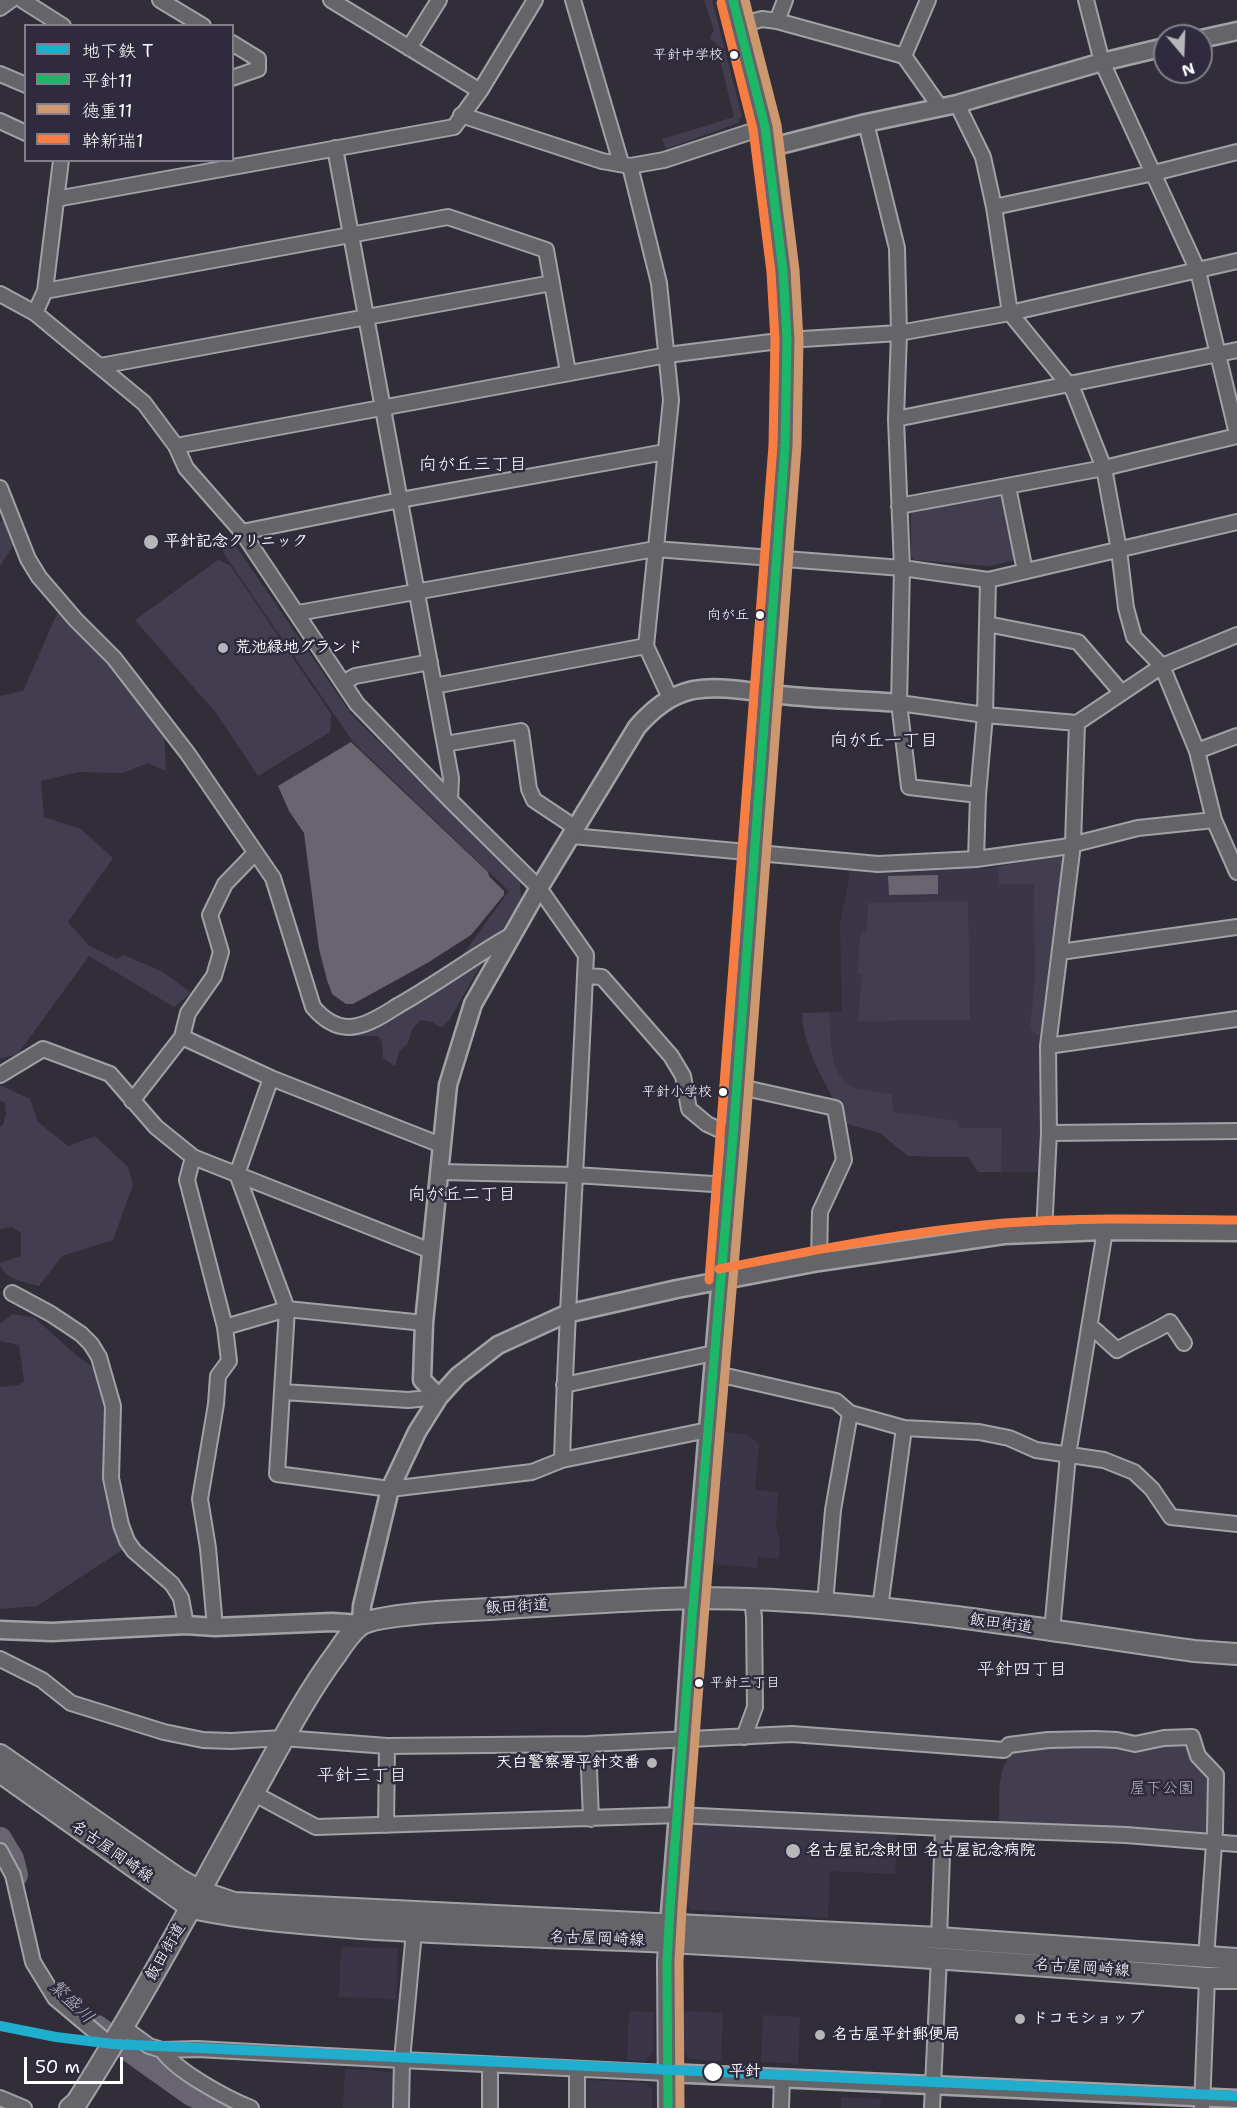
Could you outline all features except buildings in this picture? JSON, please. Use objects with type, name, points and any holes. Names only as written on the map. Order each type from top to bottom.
[{"type":"main road","name":"飯田街道","points":[[76,2106],[195,1900],[283,1738],[324,1670],[361,1624],[377,1619],[459,1610],[694,1598],[752,1599],[880,1608],[1194,1651],[1237,1654]]},
{"type":"main road","name":"名古屋岡崎線","points":[[0,1755],[195,1900],[669,1934],[1237,1959]]},
{"type":"main road","name":"名古屋岡崎線","points":[[0,1772],[195,1900],[226,1916],[414,1932],[669,1934]]},
{"type":"main road","points":[[668,2108],[669,1934]]},
{"type":"main road","name":"名古屋岡崎線","points":[[939,1947],[1208,1978],[1237,1978]]},
{"type":"street","points":[[0,8],[11,0]]},
{"type":"street","points":[[22,0],[60,24]]},
{"type":"street","points":[[160,0],[200,24]]},
{"type":"street","points":[[332,0],[480,90]]},
{"type":"street","points":[[409,48],[439,0]]},
{"type":"street","points":[[56,199],[454,127],[480,90],[535,0]]},
{"type":"street","points":[[573,0],[626,164],[659,283],[671,400],[646,646],[670,698]]},
{"type":"street","points":[[669,1934],[785,446],[787,340],[783,271],[765,127],[733,0]]},
{"type":"street","points":[[777,21],[785,0]]},
{"type":"street","points":[[904,56],[928,0]]},
{"type":"street","points":[[899,506],[1104,468],[1237,435],[1198,271],[1102,62],[1086,0]]},
{"type":"street","points":[[741,25],[762,19],[777,21],[904,56],[940,107]]},
{"type":"street","points":[[1213,36],[1237,31]]},
{"type":"street","points":[[234,44],[258,59],[258,69],[234,77]]},
{"type":"street","points":[[768,148],[866,123],[957,104],[1102,62],[1153,50]]},
{"type":"street","points":[[0,74],[24,85]]},
{"type":"street","points":[[957,104],[983,157],[994,207],[1010,313],[1073,390],[1104,468],[1119,550],[1126,608],[1134,637],[1162,666],[1197,751],[1214,820],[1230,839],[1237,872]]},
{"type":"street","points":[[461,115],[602,161],[626,164],[664,159],[765,127]]},
{"type":"street","points":[[0,121],[24,132]]},
{"type":"street","points":[[866,123],[897,248],[899,333],[896,419],[902,568],[898,703],[909,787],[978,795]]},
{"type":"street","points":[[335,148],[451,778],[450,800]]},
{"type":"street","points":[[994,207],[1154,173],[1237,152]]},
{"type":"street","points":[[35,313],[45,291],[61,162]]},
{"type":"street","points":[[45,291],[448,217],[546,249],[568,372]]},
{"type":"street","points":[[176,446],[667,355],[787,340],[899,333],[1010,313],[1237,261]]},
{"type":"street","points":[[100,366],[552,283]]},
{"type":"street","points":[[0,294],[35,313],[144,403],[176,446],[186,468],[242,532],[357,704],[539,888],[586,955],[567,1314],[562,1460]]},
{"type":"street","points":[[896,419],[1237,350]]},
{"type":"street","points":[[242,532],[400,500],[665,452]]},
{"type":"street","points":[[1008,487],[1025,571]]},
{"type":"street","points":[[0,488],[28,559],[39,578],[114,658],[188,754],[273,878],[313,1007],[323,1019],[339,1025],[356,1026],[374,1020],[439,982],[476,955],[513,934]]},
{"type":"street","points":[[298,613],[655,549],[902,568],[988,580],[1237,522]]},
{"type":"street","points":[[976,859],[978,795],[985,715],[988,580]]},
{"type":"street","points":[[987,624],[1078,642],[1122,693]]},
{"type":"street","points":[[439,1397],[422,1380],[424,1323],[448,1084],[473,1004],[539,888],[637,727],[651,712],[670,698],[693,690],[717,688],[898,703],[985,715],[1077,723],[1162,666],[1237,635]]},
{"type":"street","points":[[434,686],[646,646]]},
{"type":"street","points":[[343,682],[355,676],[430,662]]},
{"type":"street","points":[[1044,1233],[1048,1133],[1048,1046],[1073,844],[1077,723]]},
{"type":"street","points":[[445,744],[521,731],[529,789],[534,800],[574,832],[878,864],[976,859],[1073,844],[1138,828],[1214,820]]},
{"type":"street","points":[[1197,751],[1237,736]]},
{"type":"street","points":[[132,1101],[182,1037],[188,1013],[214,976],[221,952],[210,915],[225,884],[255,853]]},
{"type":"street","points":[[1060,951],[1237,927]]},
{"type":"street","points":[[585,976],[602,977],[671,1056],[683,1076],[689,1109],[707,1124],[733,1136]]},
{"type":"street","points":[[1048,1046],[1237,1019]]},
{"type":"street","points":[[182,1037],[271,1078],[441,1145]]},
{"type":"street","points":[[0,1075],[43,1049],[110,1074],[156,1127],[193,1156],[431,1251]]},
{"type":"street","points":[[271,1078],[237,1174],[287,1309],[278,1474],[390,1489],[532,1472],[562,1460],[708,1430]]},
{"type":"street","points":[[736,1086],[835,1108],[844,1160],[820,1212],[819,1262]]},
{"type":"street","points":[[1048,1133],[1237,1131]]},
{"type":"street","points":[[193,1156],[187,1180],[225,1327],[229,1362],[218,1376],[216,1404],[201,1499],[215,1626]]},
{"type":"street","points":[[439,1172],[576,1175],[728,1185]]},
{"type":"street","points":[[1052,1631],[1068,1455],[1105,1231]]},
{"type":"street","points":[[0,1630],[52,1632],[186,1625],[332,1622],[361,1624],[362,1606],[390,1489],[417,1432],[439,1397],[458,1376],[498,1345],[567,1314],[677,1289],[819,1262],[1004,1235],[1105,1231],[1237,1232]]},
{"type":"street","points":[[12,1293],[51,1314],[81,1334],[99,1357],[113,1406],[111,1478],[121,1525],[134,1551],[172,1584],[181,1598],[186,1625]]},
{"type":"street","points":[[225,1327],[287,1309],[424,1323]]},
{"type":"street","points":[[1089,1328],[1095,1330],[1117,1350],[1138,1337],[1151,1335],[1170,1322],[1184,1343]]},
{"type":"street","points":[[564,1385],[714,1353]]},
{"type":"street","points":[[713,1372],[836,1401],[849,1413],[904,1428],[979,1432],[1009,1438],[1036,1450],[1104,1460],[1134,1472],[1152,1488],[1171,1517],[1237,1524]]},
{"type":"street","points":[[283,1392],[408,1400],[439,1397]]},
{"type":"street","points":[[825,1603],[833,1510],[849,1413]]},
{"type":"street","points":[[880,1608],[904,1428]]},
{"type":"street","points":[[744,1737],[755,1707],[752,1599]]},
{"type":"street","points":[[0,1659],[42,1680],[71,1704],[164,1732],[213,1740],[283,1738],[387,1746],[588,1744],[792,1734],[1004,1750],[1009,1745],[1048,1740],[1117,1740],[1135,1744],[1164,1738],[1192,1737],[1198,1756],[1216,1775],[1215,1830],[1206,1958]]},
{"type":"street","points":[[588,1744],[591,1819]]},
{"type":"street","points":[[386,1825],[387,1746]]},
{"type":"street","points":[[253,1793],[316,1827],[678,1815],[1126,1834],[1237,1844]]},
{"type":"street","points":[[932,2108],[943,1828]]},
{"type":"street","points":[[0,1851],[13,1875],[33,1962],[55,1998],[117,2037],[162,2050],[197,2049],[490,2065],[933,2084],[1202,2103],[1237,2099]]},
{"type":"street","points":[[401,2108],[402,2060],[414,1932]]},
{"type":"street","points":[[1202,2103],[1208,1978]]},
{"type":"street","points":[[162,2050],[169,2060],[183,2071],[251,2108]]},
{"type":"street","points":[[490,2065],[490,2108]]},
{"type":"street","points":[[577,2068],[577,2108]]},
{"type":"street","points":[[781,2108],[782,2078]]},
{"type":"street","points":[[0,2098],[24,2108]]},
{"type":"shaded area","points":[[351,742],[488,872],[489,876],[504,891],[504,895],[471,935],[429,962],[353,1004],[346,1004],[332,994],[327,980],[319,949],[304,833],[289,811],[278,786]]},
{"type":"shaded area","points":[[1058,855],[1063,860],[1042,1038],[1042,1172],[978,1172],[968,1157],[908,1156],[880,1133],[844,1123],[842,1103],[834,1100],[817,1068],[803,1026],[802,1013],[842,1012],[840,925],[851,866],[976,867],[984,869]]},
{"type":"shaded area","points":[[938,875],[938,894],[889,895],[888,876]]},
{"type":"shaded area","points":[[724,1432],[747,1434],[759,1445],[755,1490],[778,1492],[776,1526],[780,1541],[779,1559],[758,1557],[757,1568],[712,1564]]},
{"type":"shaded area","name":"名古屋記念財団 名古屋記念病院","points":[[692,1822],[898,1830],[895,1874],[830,1871],[828,1918],[691,1910],[685,1902]]},
{"type":"shaded area","points":[[341,1947],[398,1948],[396,1999],[339,1997]]},
{"type":"shaded area","points":[[629,2011],[654,2012],[653,2052],[645,2061],[627,2060]]},
{"type":"shaded area","points":[[684,2011],[723,2013],[721,2061],[690,2059],[683,2051]]},
{"type":"shaded area","points":[[763,2015],[800,2017],[798,2064],[761,2062]]},
{"type":"shaded area","points":[[345,2069],[391,2072],[395,2076],[393,2108],[343,2108]]},
{"type":"shaded area","points":[[588,2080],[646,2083],[652,2090],[652,2108],[583,2108],[583,2085]]},
{"type":"shaded area","points":[[841,2097],[881,2099],[880,2108],[841,2108]]},
{"type":"green space","points":[[704,0],[712,0],[742,116],[738,123],[666,149],[662,139],[734,117],[716,43],[710,37],[714,30]]},
{"type":"green space","points":[[1002,492],[1007,496],[1016,560],[989,566],[914,560],[911,556],[911,514],[914,509]]},
{"type":"green space","points":[[9,516],[13,546],[0,566],[0,522]]},
{"type":"green space","points":[[233,542],[352,715],[520,881],[521,900],[450,1019],[442,1028],[432,1022],[420,1020],[412,1030],[407,1045],[400,1050],[395,1066],[383,1058],[382,1042],[378,1036],[344,1036],[343,1030],[440,986],[509,891],[353,742],[222,551]]},
{"type":"green space","name":"荒池緑地グランド","points":[[218,560],[230,565],[331,714],[330,732],[258,776],[216,713],[135,620]]},
{"type":"green space","points":[[59,609],[113,666],[164,731],[166,771],[148,763],[123,773],[79,772],[41,781],[44,817],[81,829],[113,858],[68,922],[89,946],[117,959],[124,955],[163,972],[191,993],[174,1007],[89,956],[17,1055],[0,1058],[0,696],[23,691]]},
{"type":"green space","points":[[1058,855],[1063,860],[1042,1038],[1030,1029],[1035,979],[1034,884],[999,884],[998,867]]},
{"type":"green space","points":[[968,901],[970,1020],[858,1021],[862,974],[858,973],[860,936],[867,929],[868,903]]},
{"type":"green space","points":[[829,1012],[834,1062],[842,1079],[858,1088],[892,1094],[893,1112],[958,1121],[958,1128],[1002,1128],[1001,1172],[978,1172],[968,1157],[908,1156],[880,1133],[844,1123],[842,1103],[834,1100],[823,1079],[813,1058],[803,1025],[802,1013]]},
{"type":"green space","points":[[0,1085],[30,1099],[38,1122],[68,1146],[95,1136],[128,1167],[133,1185],[113,1240],[62,1256],[39,1286],[10,1276],[5,1273],[0,1263],[21,1256],[21,1233],[12,1227],[0,1229],[0,1127],[3,1125],[6,1114],[5,1103],[0,1100]]},
{"type":"green space","points":[[13,1314],[35,1318],[94,1368],[109,1403],[104,1473],[112,1502],[134,1542],[37,1606],[0,1609],[0,1387],[18,1385],[24,1381],[19,1345],[0,1341],[0,1324]]},
{"type":"green space","name":"屋下公園","points":[[1190,1742],[1212,1775],[1211,1830],[1204,1835],[1002,1825],[999,1820],[1000,1779],[1006,1761],[1020,1747]]},
{"type":"waterway","name":"繁盛川","points":[[0,1839],[12,1859],[16,1875]]},
{"type":"waterway","name":"繁盛川","points":[[97,2027],[191,2094],[219,2108]]},
{"type":"metro line","name":"T","points":[[0,2026],[56,2037],[113,2044],[1237,2096]]},
{"type":"transit line","name":"平針11","points":[[668,2108],[667,1962],[670,1908],[733,1136],[785,446],[787,340],[783,271],[765,127],[733,0]]},
{"type":"transit line","name":"徳重11","points":[[680,2108],[679,1962],[682,1909],[745,1137],[797,446],[799,340],[795,270],[777,125],[745,0]]},
{"type":"transit line","name":"幹新瑞1","points":[[709,1280],[773,445],[775,340],[771,272],[753,129],[721,3]]},
{"type":"transit line","name":"幹新瑞1","points":[[719,1269],[826,1248],[969,1226],[1092,1219],[1237,1220]]},
{"type":"place","name":"平針中学校","points":[[734,55]]},
{"type":"place","name":"平針記念クリニック","points":[[151,542]]},
{"type":"place","name":"向が丘","points":[[760,615]]},
{"type":"place","name":"荒池緑地グランド","points":[[223,648]]},
{"type":"place","name":"平針小学校","points":[[723,1092]]},
{"type":"place","name":"平針三丁目","points":[[699,1683]]},
{"type":"place","name":"天白警察署平針交番","points":[[652,1763]]},
{"type":"place","name":"名古屋記念財団 名古屋記念病院","points":[[793,1851]]},
{"type":"place","name":"ドコモショップ","points":[[1020,2019]]},
{"type":"place","name":"名古屋平針郵便局","points":[[820,2035]]},
{"type":"place","name":"平針","points":[[713,2072]]},
{"type":"district","name":"向が丘三丁目","points":[[473,465]]},
{"type":"district","name":"向が丘一丁目","points":[[884,741]]},
{"type":"district","name":"向が丘二丁目","points":[[462,1195]]},
{"type":"district","name":"平針四丁目","points":[[1022,1670]]},
{"type":"district","name":"平針三丁目","points":[[362,1776]]}]
